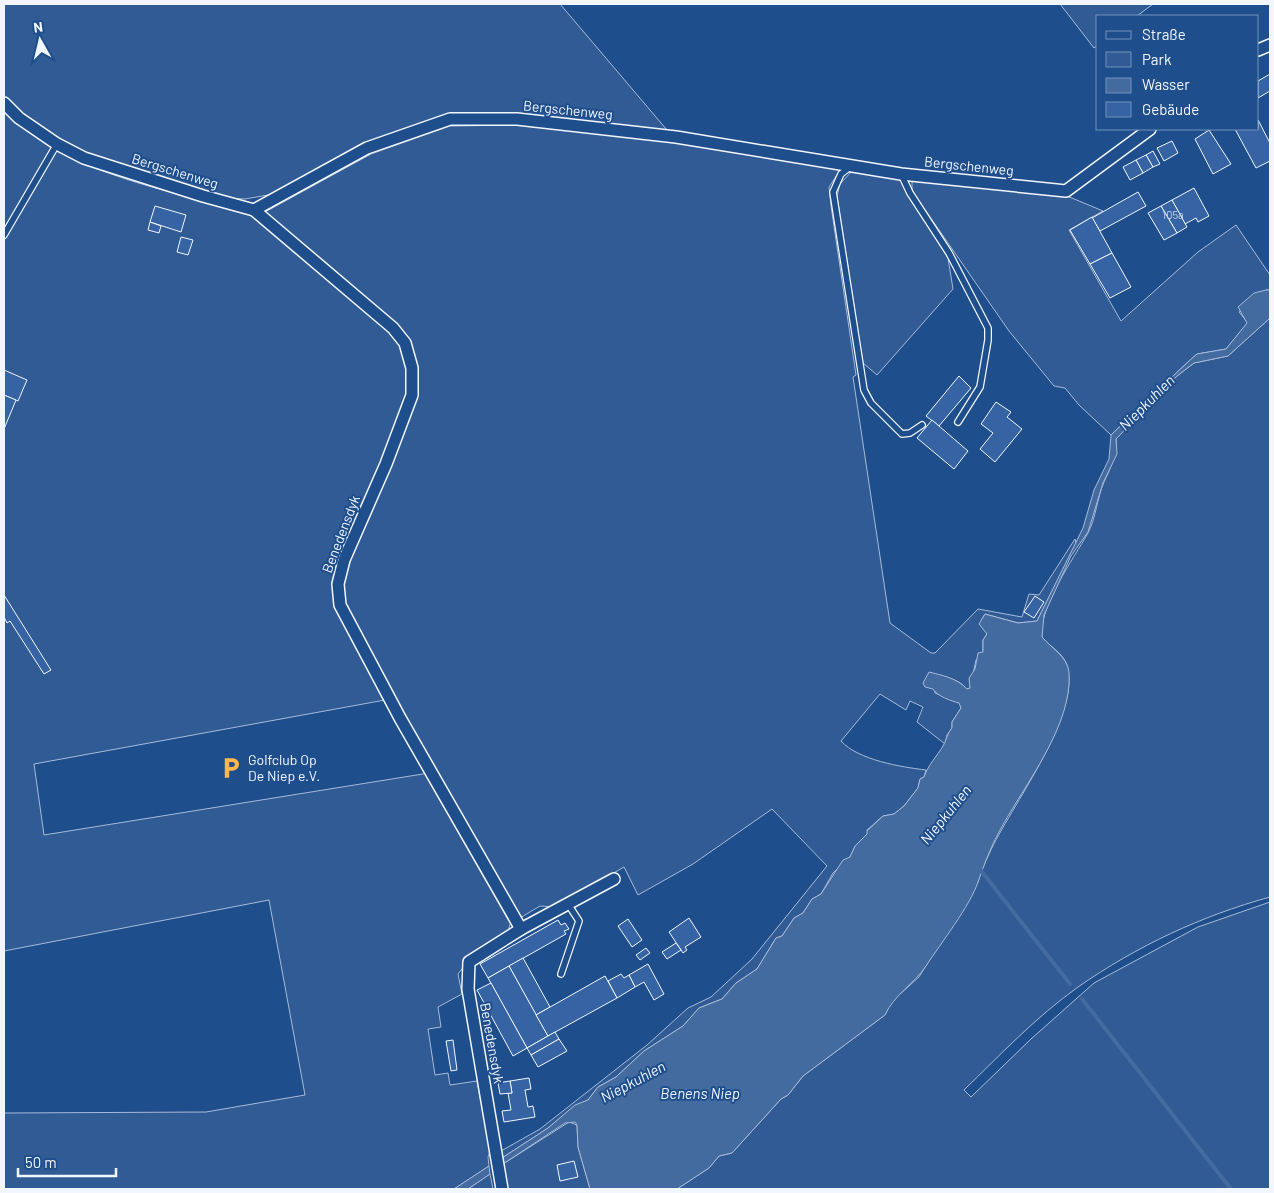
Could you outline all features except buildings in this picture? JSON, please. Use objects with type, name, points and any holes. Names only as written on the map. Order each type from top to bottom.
[{"type":"street","name":"Bergschenweg","points":[[4,103],[19,118],[57,144],[84,158],[203,196],[254,210],[367,148],[450,119],[517,119],[667,136],[901,174],[1066,191],[1149,130]]},
{"type":"street","name":"Benedensdyk","points":[[254,210],[386,322],[405,343],[412,368],[412,395],[386,464],[344,560],[338,584],[340,605],[400,718],[521,929]]},
{"type":"street","name":"Benedensdyk","points":[[502,1189],[468,989],[469,962],[521,929],[614,879]]},
{"type":"lane","points":[[4,235],[57,144]]},
{"type":"lane","points":[[851,166],[841,174],[832,192],[864,390],[871,403],[902,434],[910,433],[922,424]]},
{"type":"lane","points":[[901,174],[910,193],[949,253],[988,328],[988,340],[980,386],[958,422]]},
{"type":"lane","points":[[561,974],[578,921],[568,904]]},
{"type":"green space","points":[[4,4],[560,4],[667,130],[518,114],[449,114],[274,194],[245,199],[224,198],[120,166],[80,150],[53,137],[24,114],[4,96]]},
{"type":"green space","points":[[1060,4],[1153,4],[1138,15],[1096,15],[1096,46],[1094,48]]},
{"type":"green space","points":[[4,111],[30,133],[58,151],[89,165],[153,187],[251,212],[254,218],[371,154],[450,126],[517,125],[678,142],[841,169],[829,187],[831,206],[856,375],[853,377],[890,623],[931,653],[935,653],[978,609],[1022,617],[1029,594],[1039,595],[1075,539],[1076,544],[1037,621],[1018,623],[985,614],[980,624],[987,634],[983,640],[983,652],[976,660],[970,688],[967,689],[956,681],[934,675],[931,672],[935,693],[960,703],[961,708],[952,722],[952,728],[947,735],[945,744],[917,722],[923,707],[910,701],[906,710],[880,694],[841,741],[858,753],[880,762],[926,770],[924,777],[920,779],[918,788],[904,806],[894,814],[883,816],[867,830],[868,833],[855,846],[850,857],[833,873],[821,894],[812,899],[803,913],[794,918],[782,936],[776,938],[757,969],[736,983],[722,999],[699,1008],[683,1026],[644,1051],[616,1077],[598,1087],[588,1100],[575,1106],[548,1128],[502,1158],[501,1151],[540,1129],[647,1045],[688,1008],[711,997],[752,959],[827,866],[772,809],[693,864],[638,895],[624,867],[555,907],[540,906],[510,924],[508,932],[486,945],[469,960],[458,974],[462,994],[438,1007],[441,1027],[428,1029],[435,1075],[448,1073],[450,1085],[477,1081],[490,1151],[488,1157],[489,1166],[454,1189],[4,1189],[4,1113],[206,1112],[305,1095],[269,900],[4,951]],"holes":[[[385,700],[429,773],[44,835],[34,764]]]},
{"type":"green space","points":[[852,171],[900,179],[948,258],[953,289],[877,375],[863,363],[837,196],[840,184]]},
{"type":"green space","points":[[912,181],[1067,196],[1103,211],[1069,230],[1121,321],[1198,252],[1236,225],[1270,275],[1270,290],[1266,290],[1239,312],[1248,323],[1226,349],[1197,354],[1111,435],[1079,405],[1065,388],[1054,386],[1009,331],[912,191]]},
{"type":"green space","points":[[1270,318],[1270,897],[1194,923],[1146,946],[1100,972],[1048,1011],[964,1090],[971,1097],[1031,1039],[1094,983],[1198,927],[1270,902],[1270,1189],[677,1189],[709,1168],[719,1156],[732,1153],[781,1099],[788,1095],[803,1076],[885,1015],[890,1003],[919,977],[978,882],[999,834],[1042,761],[1064,709],[1069,686],[1067,665],[1062,657],[1042,637],[1042,625],[1058,584],[1091,527],[1102,488],[1114,456],[1116,439],[1177,376],[1194,363],[1228,356]]},
{"type":"green space","points":[[569,1122],[577,1125],[578,1147],[590,1189],[506,1189],[503,1164]]},
{"type":"green space","points":[[490,1174],[493,1189],[468,1189]]},
{"type":"water","name":"Benens Niep","points":[[1270,290],[1270,318],[1228,356],[1194,363],[1177,376],[1116,439],[1117,454],[1103,483],[1088,532],[1071,556],[1044,615],[1042,637],[1062,657],[1068,666],[1069,672],[1068,692],[1056,733],[997,836],[974,892],[962,913],[921,972],[894,1001],[885,1015],[803,1076],[788,1095],[781,1099],[732,1153],[719,1156],[709,1168],[677,1189],[590,1189],[578,1147],[577,1125],[575,1122],[565,1123],[503,1164],[502,1158],[548,1128],[575,1105],[588,1100],[598,1087],[616,1077],[644,1051],[683,1026],[699,1008],[722,999],[736,983],[757,969],[776,938],[782,936],[794,918],[803,913],[812,899],[821,894],[843,860],[850,857],[855,846],[867,834],[867,831],[883,816],[894,814],[904,806],[918,788],[920,779],[924,777],[943,746],[952,728],[952,722],[961,708],[959,703],[948,700],[933,689],[925,687],[923,683],[929,672],[959,682],[967,689],[970,688],[969,678],[975,669],[978,653],[983,652],[983,640],[987,634],[979,624],[985,614],[1018,623],[1037,621],[1083,528],[1094,490],[1109,459],[1111,435],[1197,354],[1226,349],[1247,323],[1238,307],[1254,293]]},
{"type":"water","points":[[489,1166],[490,1174],[468,1189],[454,1189]]},
{"type":"waterway","points":[[979,868],[1070,984]]},
{"type":"waterway","points":[[1082,999],[1231,1189]]},
{"type":"place","name":"Golfclub Op De Niep e.V.","points":[[231,768]]},
{"type":"water label","name":"Niepkuhlen","points":[[1147,403]]},
{"type":"water label","name":"Niepkuhlen","points":[[946,815]]},
{"type":"water label","name":"Niepkuhlen","points":[[633,1082]]}]
